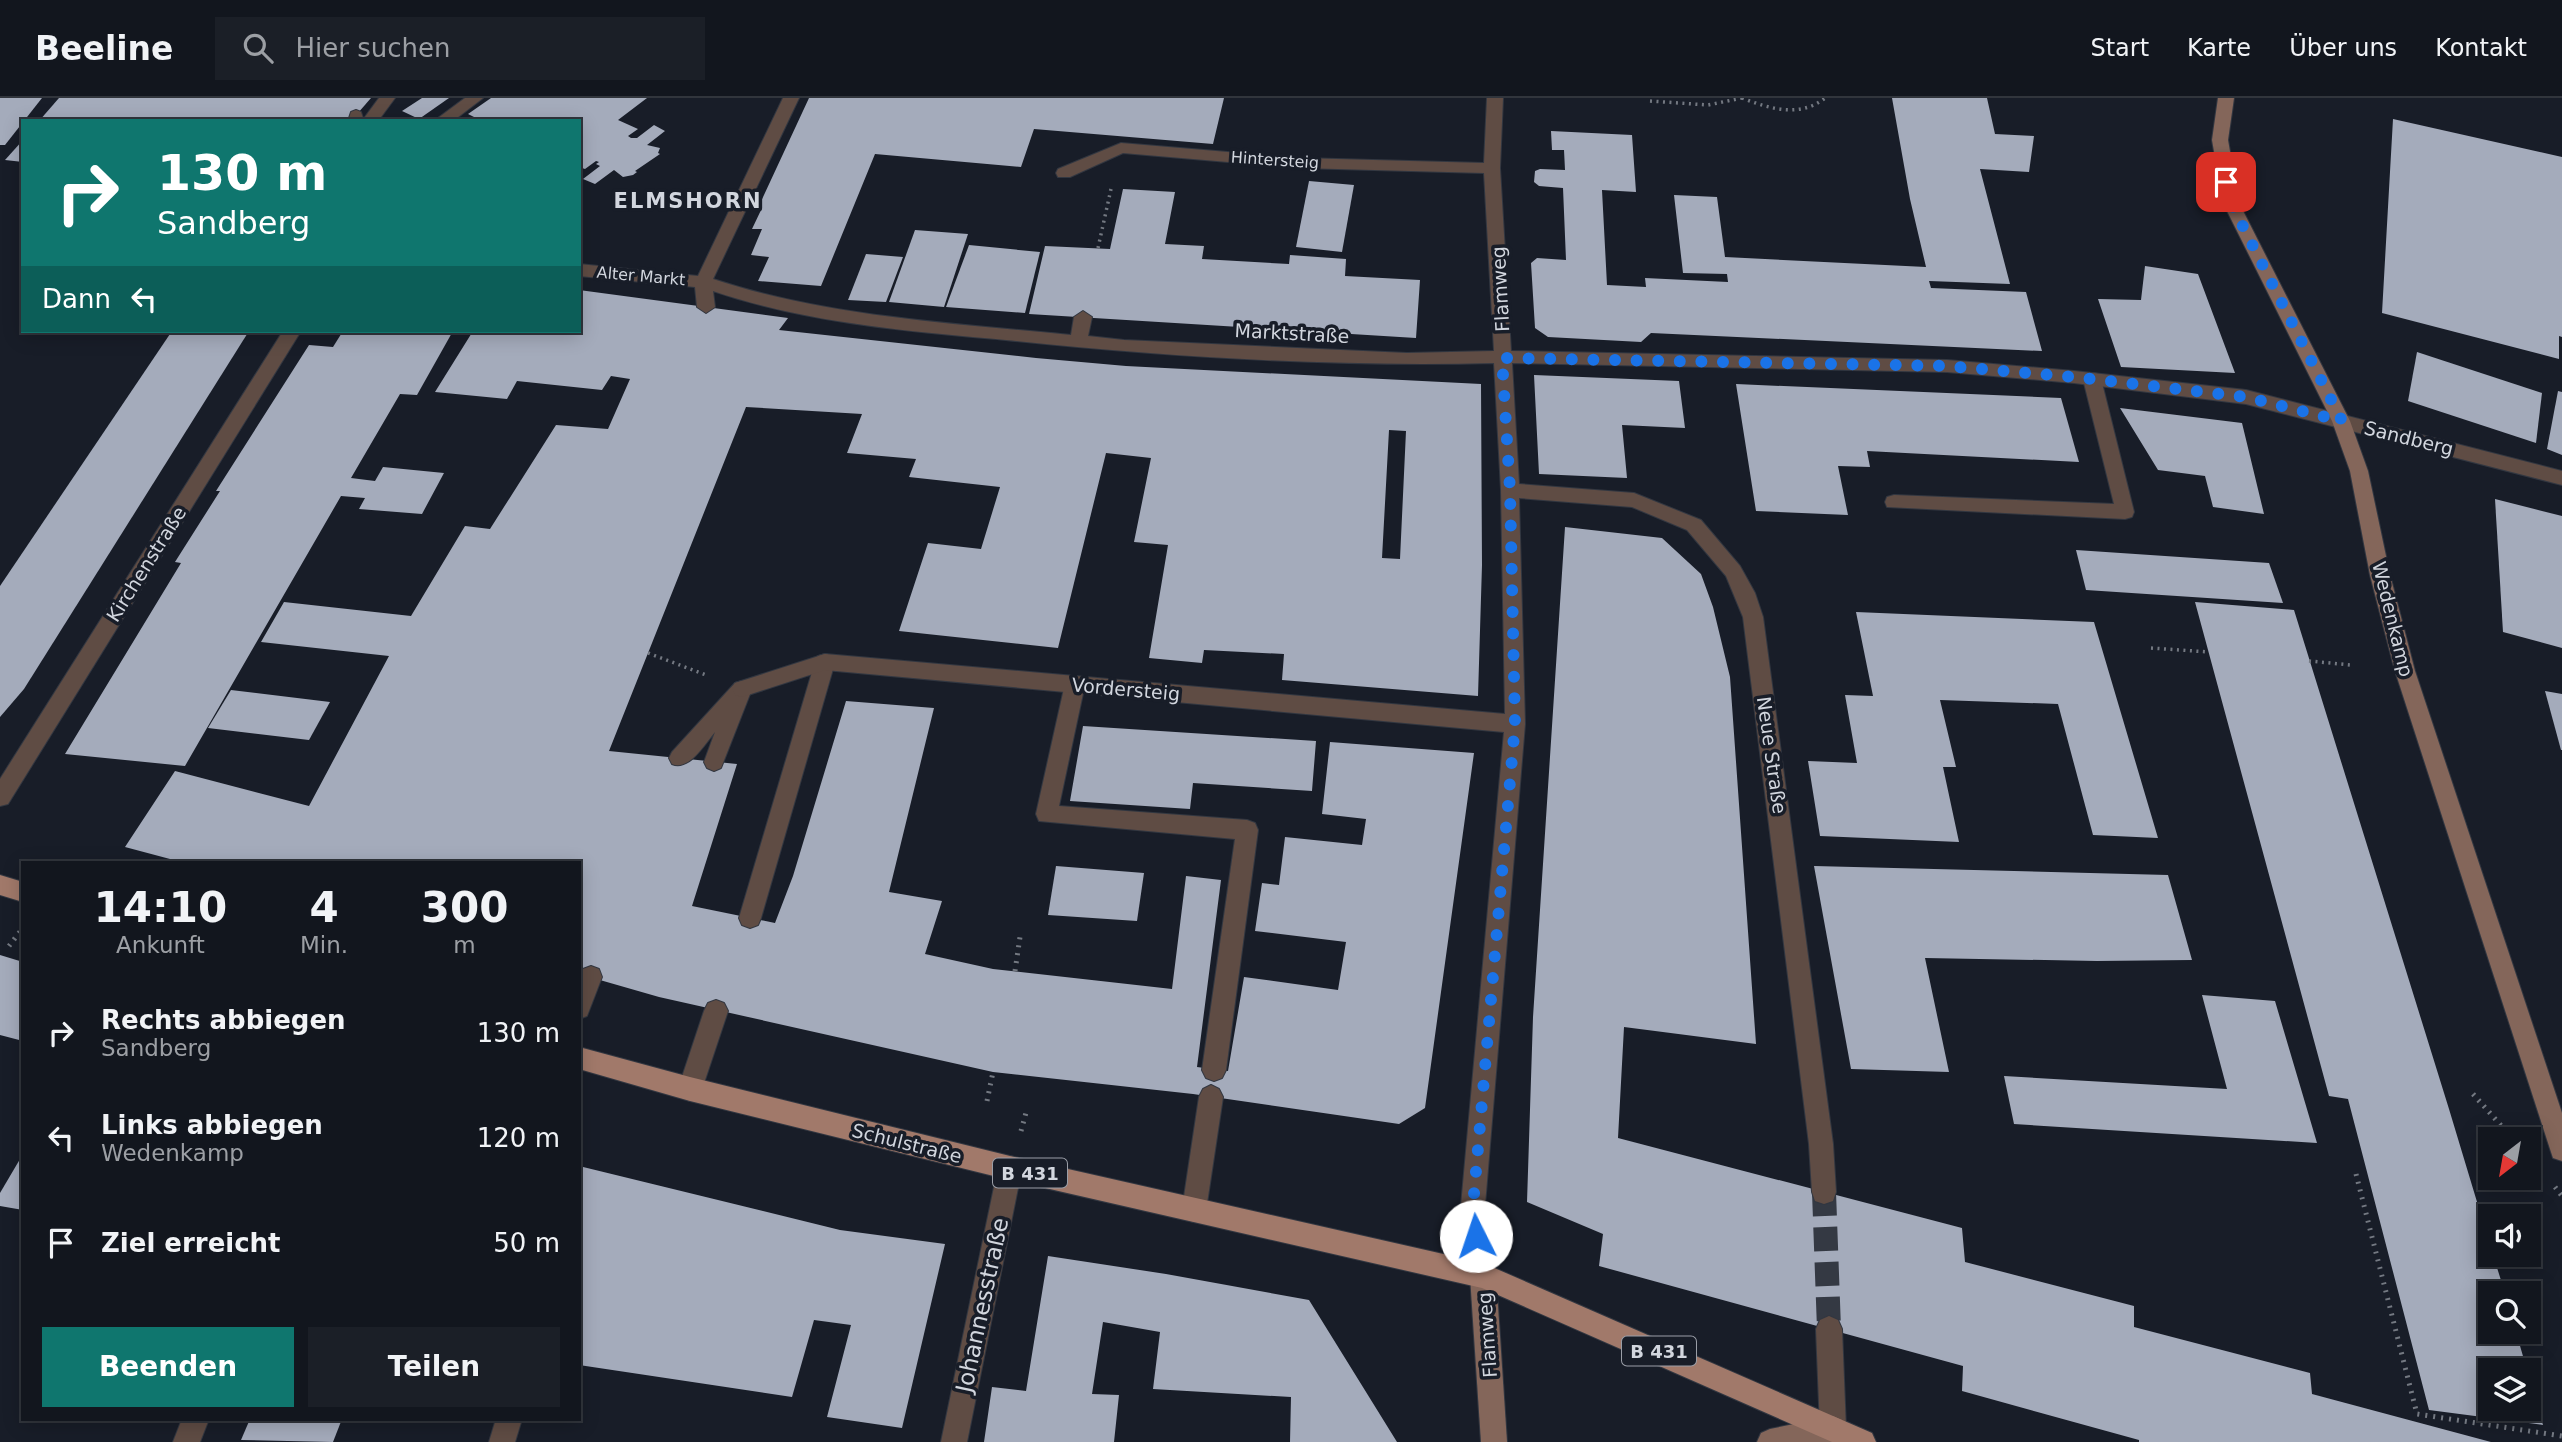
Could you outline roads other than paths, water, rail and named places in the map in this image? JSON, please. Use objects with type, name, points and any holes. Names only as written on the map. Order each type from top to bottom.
[{"type":"main road","name":"Wedenkamp","points":[[2226,98],[2220,140],[2231,203],[2342,421],[2359,471],[2380,575],[2405,671],[2562,1149]]},
{"type":"main road","points":[[0,886],[21,891]]},
{"type":"main road","name":"Schulstraße","points":[[581,1059],[690,1089],[1010,1168],[1483,1276]]},
{"type":"main road","name":"B 431","points":[[1483,1276],[1863,1442]]},
{"type":"main road","name":"Flamweg","points":[[1483,1276],[1494,1442]]},
{"type":"main road","points":[[1770,1442],[1833,1429]]},
{"type":"street","points":[[361,119],[387,98]]},
{"type":"street","points":[[445,119],[475,98]]},
{"type":"street","name":"Alter Markt","points":[[706,307],[703,282],[791,98]]},
{"type":"street","name":"Flamweg","points":[[1483,1276],[1472,1217],[1515,724],[1510,490],[1492,168],[1495,98]]},
{"type":"street","name":"Hintersteig","points":[[1064,173],[1121,148],[1300,163],[1492,168]]},
{"type":"street","name":"Alter Markt","points":[[581,270],[703,282]]},
{"type":"street","name":"Marktstraße","points":[[703,282],[745,296],[862,320],[1079,341],[1407,359],[1502,358]]},
{"type":"street","points":[[1079,341],[1083,317]]},
{"type":"street","name":"Kirchenstraße","points":[[0,797],[291,333]]},
{"type":"street","name":"Sandberg","points":[[1502,358],[1947,366],[2092,379],[2246,397],[2562,478]]},
{"type":"street","points":[[1894,502],[2126,512],[2092,379]]},
{"type":"street","name":"Neue Straße","points":[[1510,490],[1634,500],[1694,525],[1733,572],[1745,593],[1753,617],[1783,838],[1821,1143],[1824,1192]]},
{"type":"street","points":[[750,918],[825,662]]},
{"type":"street","name":"Vordersteig","points":[[742,689],[825,662],[1515,724]]},
{"type":"street","points":[[1075,684],[1047,814],[1247,830],[1214,1070]]},
{"type":"street","points":[[679,758],[742,689]]},
{"type":"street","points":[[714,762],[742,689]]},
{"type":"street","points":[[581,1002],[591,977]]},
{"type":"street","points":[[690,1089],[716,1011]]},
{"type":"street","points":[[1194,1210],[1211,1097]]},
{"type":"street","name":"Johannesstraße","points":[[954,1442],[1010,1168]]},
{"type":"street","points":[[1829,1329],[1833,1429]]},
{"type":"street","points":[[186,1442],[195,1421]]},
{"type":"street","points":[[502,1442],[508,1421]]},
{"type":"tunnel","points":[[1824,1192],[1829,1329]]},
{"type":"district","name":"ELMSHORN","points":[[688,201]]}]
